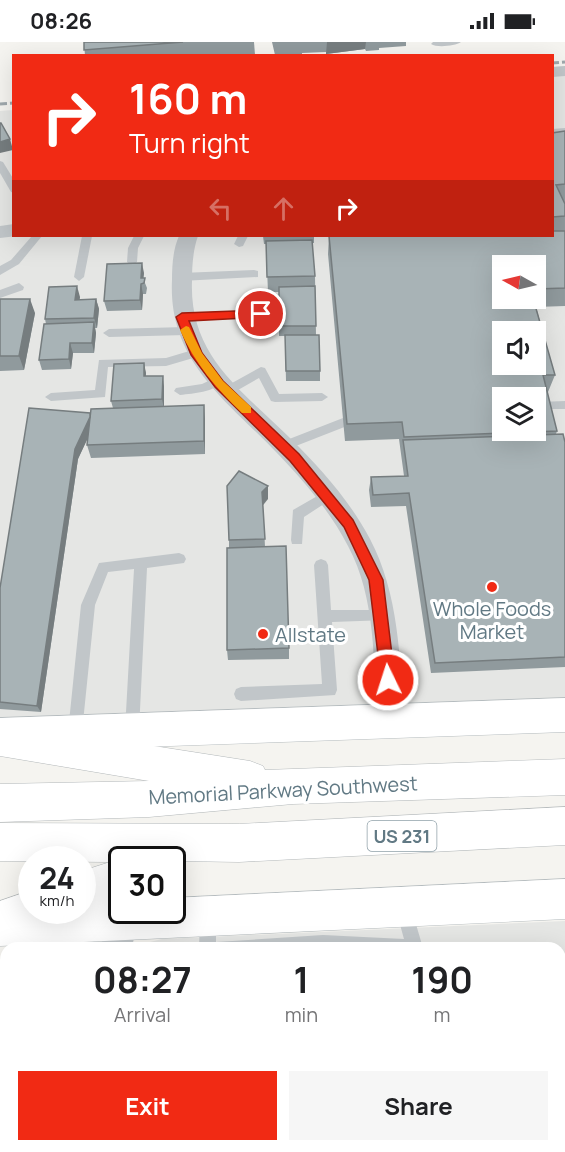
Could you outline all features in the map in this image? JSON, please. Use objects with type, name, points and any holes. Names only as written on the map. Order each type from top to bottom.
[{"type":"main road","points":[[0,737],[75,732],[565,715]]},
{"type":"main road","points":[[0,737],[293,786]]},
{"type":"main road","name":"Memorial Parkway Southwest","points":[[0,803],[149,799],[293,786],[565,777]]},
{"type":"main road","name":"US 231","points":[[0,842],[239,843],[565,826]]},
{"type":"main road","points":[[186,856],[239,843]]},
{"type":"main road","points":[[0,926],[118,935],[212,938],[404,907],[565,899]]},
{"type":"main road","points":[[0,921],[18,915]]},
{"type":"street","points":[[184,237],[181,277],[184,324],[196,353],[222,386],[284,446],[348,523],[376,580],[382,616],[390,720]]},
{"type":"lane","points":[[434,43],[458,42]]},
{"type":"lane","points":[[0,164],[12,186]]},
{"type":"lane","points":[[0,271],[15,262],[36,237]]},
{"type":"lane","points":[[79,277],[87,237]]},
{"type":"lane","points":[[132,262],[133,248],[138,237]]},
{"type":"lane","points":[[181,277],[254,274]]},
{"type":"lane","points":[[0,294],[19,287]]},
{"type":"lane","points":[[109,333],[261,314]]},
{"type":"lane","points":[[51,397],[101,394],[103,363],[166,362],[196,353]]},
{"type":"lane","points":[[180,391],[222,386],[261,371],[275,398],[322,397]]},
{"type":"lane","points":[[546,406],[565,405]]},
{"type":"lane","points":[[284,446],[343,423]]},
{"type":"lane","points":[[297,540],[298,514],[326,496]]},
{"type":"lane","points":[[75,732],[88,605],[104,567],[179,559]]},
{"type":"lane","points":[[132,730],[141,562]]},
{"type":"lane","points":[[241,694],[330,690],[321,565]]},
{"type":"lane","points":[[325,616],[382,616]]},
{"type":"lane","points":[[404,907],[413,942]]},
{"type":"lane","points":[[212,938],[301,942]]},
{"type":"shaded area","points":[[565,66],[565,699],[0,723],[0,111],[12,110],[12,237],[554,237],[554,67]]},
{"type":"shaded area","points":[[565,921],[565,942],[150,942],[162,939]]},
{"type":"building","points":[[84,42],[183,42],[84,50]]},
{"type":"building","points":[[0,123],[10,139],[0,142]]},
{"type":"building","points":[[565,131],[565,184],[556,185],[565,204],[565,216],[554,217],[554,133]]},
{"type":"building","points":[[554,231],[565,231],[565,288],[546,289],[546,255],[492,255],[492,309],[536,309],[540,321],[492,321],[492,375],[543,375],[546,387],[492,387],[492,434],[404,437],[402,422],[347,424],[329,237],[554,237]]},
{"type":"building","points":[[312,240],[315,276],[267,277],[266,241]]},
{"type":"building","points":[[142,263],[141,278],[145,278],[144,283],[141,284],[140,300],[104,301],[107,264]]},
{"type":"building","points":[[77,286],[75,300],[96,299],[94,318],[45,319],[49,287]]},
{"type":"building","points":[[315,286],[316,326],[279,326],[279,287]]},
{"type":"building","points":[[0,299],[30,299],[19,356],[0,356]]},
{"type":"building","points":[[94,322],[92,343],[70,343],[69,359],[39,360],[44,324]]},
{"type":"building","points":[[285,335],[319,335],[320,371],[286,371]]},
{"type":"building","points":[[546,344],[555,375],[546,375]]},
{"type":"building","points":[[144,363],[144,376],[163,376],[162,399],[111,401],[114,364]]},
{"type":"building","points":[[546,387],[557,431],[546,431]]},
{"type":"building","points":[[204,405],[204,441],[87,445],[91,409]]},
{"type":"building","points":[[29,408],[90,413],[75,449],[37,706],[0,702],[0,588]]},
{"type":"building","name":"Whole Foods Market","points":[[563,434],[565,442],[565,657],[435,663],[409,493],[373,495],[371,477],[408,476],[403,440],[492,437],[492,441],[546,441],[546,435]]},
{"type":"building","points":[[239,471],[268,486],[262,492],[265,539],[229,540],[227,486]]},
{"type":"building","points":[[286,546],[289,648],[227,650],[227,548]]},
{"type":"railway","points":[[554,63],[565,62]]},
{"type":"railway","points":[[0,104],[12,103]]},
{"type":"slow traffic","points":[[186,330],[197,355],[219,384],[246,410]]},
{"type":"place","name":"Whole Foods Market","points":[[492,587]]},
{"type":"place","name":"Allstate","points":[[263,634]]},
{"type":"route","points":[[261,314],[182,317],[188,338],[197,355],[219,384],[284,446],[348,523],[376,580],[388,680]]}]
